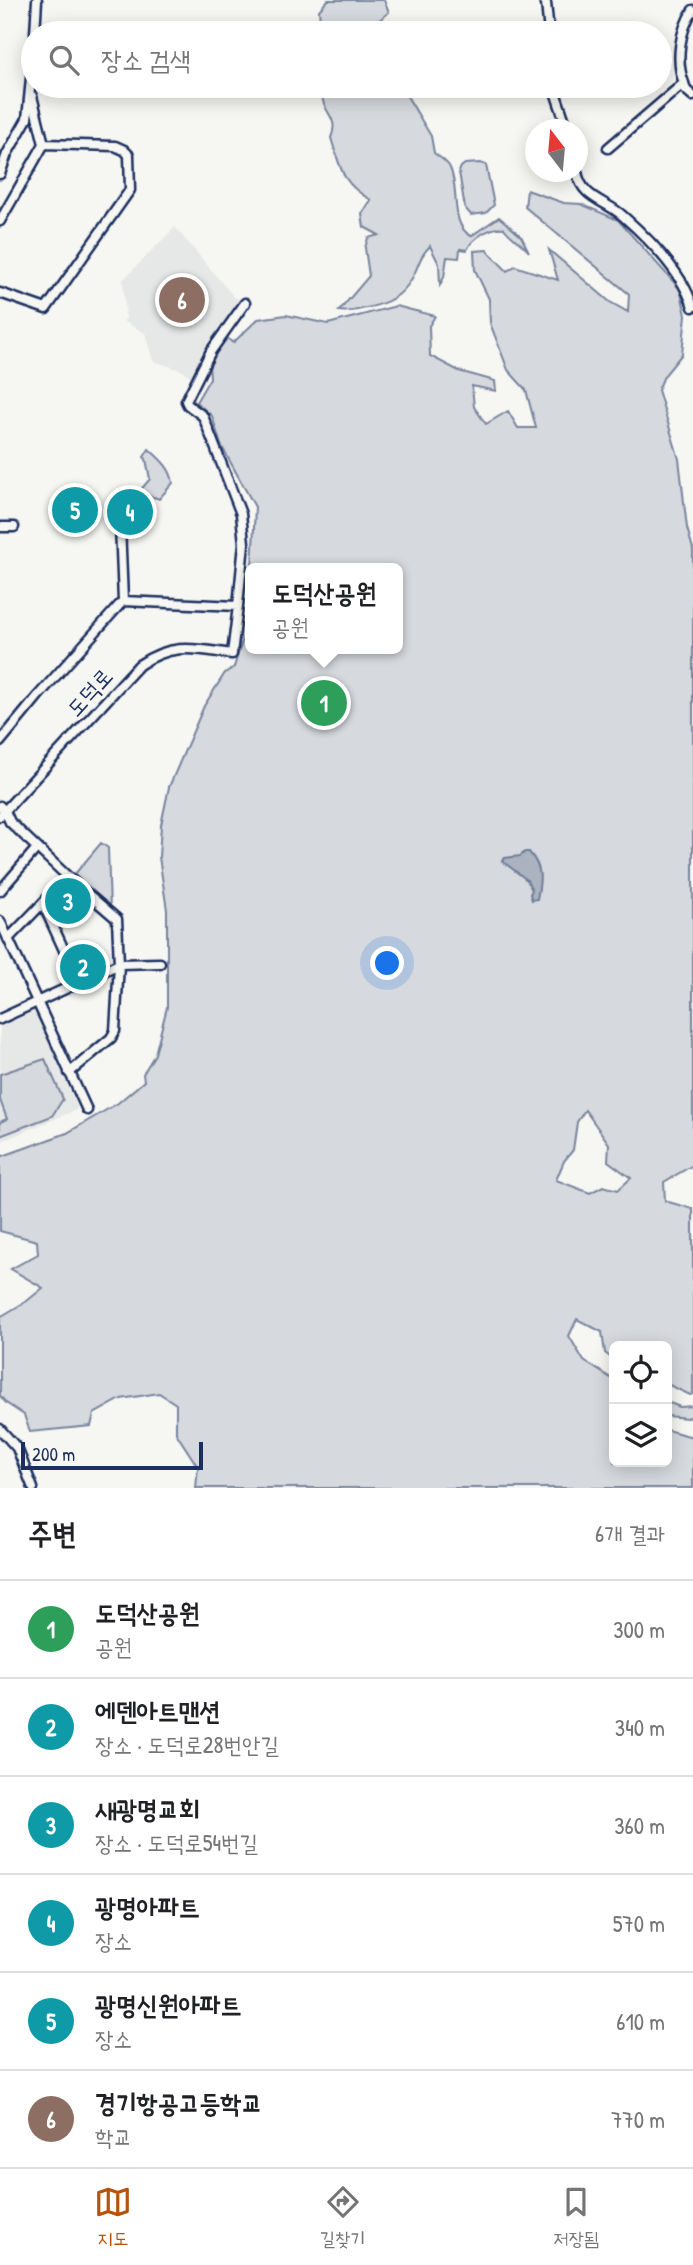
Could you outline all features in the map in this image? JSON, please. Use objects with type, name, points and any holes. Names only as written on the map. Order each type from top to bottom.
[{"type":"street","points":[[36,21],[37,0]]},
{"type":"street","points":[[544,0],[548,21]]},
{"type":"street","points":[[693,10],[683,27],[681,48],[681,75],[687,90],[693,96]]},
{"type":"street","points":[[672,93],[684,83]]},
{"type":"street","points":[[0,174],[7,154],[27,119],[30,98]]},
{"type":"street","points":[[0,222],[3,211],[44,144],[33,98]]},
{"type":"street","points":[[557,98],[564,119]]},
{"type":"street","points":[[608,148],[666,98]]},
{"type":"street","points":[[0,293],[46,309],[130,190],[129,155],[124,150],[115,146],[44,144]]},
{"type":"street","points":[[580,182],[593,197],[622,215],[674,268],[688,290],[693,307]]},
{"type":"street","points":[[123,601],[238,606],[244,543],[241,514],[203,416],[186,401],[211,351],[245,303]]},
{"type":"street","points":[[0,742],[123,601],[119,499]]},
{"type":"street","points":[[0,527],[14,527]]},
{"type":"street","name":"도덕로","points":[[2,811],[139,665],[153,655],[189,647],[232,653],[238,606]]},
{"type":"street","points":[[2,811],[37,848],[117,919],[119,964],[115,1031],[111,1038],[69,1073]]},
{"type":"street","points":[[0,891],[37,848]]},
{"type":"street","points":[[8,939],[68,877]]},
{"type":"street","points":[[43,904],[79,983]]},
{"type":"street","points":[[0,921],[87,1110]]},
{"type":"street","points":[[0,1019],[119,964],[160,963]]},
{"type":"street","points":[[0,1429],[17,1448],[33,1488]]},
{"type":"shaded area","points":[[328,0],[384,0],[389,12],[378,21],[320,21],[319,10]]},
{"type":"shaded area","points":[[323,98],[408,98],[431,136],[434,153],[450,168],[457,215],[464,230],[471,236],[499,217],[521,236],[529,252],[504,228],[488,231],[473,241],[467,250],[460,249],[459,258],[447,257],[440,285],[439,264],[430,246],[412,278],[399,294],[371,307],[339,311],[369,276],[365,248],[368,238],[379,235],[364,227],[362,214],[371,200],[354,188],[340,167],[331,138],[333,123]]},
{"type":"shaded area","points":[[465,164],[486,165],[494,205],[486,213],[471,215],[465,208],[459,172]]},
{"type":"shaded area","points":[[527,190],[564,203],[581,204],[618,220],[680,289],[686,315],[682,354],[664,376],[658,390],[679,459],[687,528],[693,549],[693,1165],[664,1182],[665,1201],[693,1209],[693,1394],[672,1386],[672,1341],[609,1341],[609,1356],[605,1353],[602,1332],[577,1319],[569,1336],[584,1361],[609,1377],[609,1467],[672,1467],[672,1431],[693,1437],[693,1488],[196,1488],[198,1467],[176,1433],[176,1404],[159,1393],[121,1399],[94,1414],[91,1426],[30,1432],[24,1415],[0,1396],[0,1317],[43,1288],[11,1269],[38,1254],[37,1241],[0,1231],[0,1157],[67,1133],[118,1103],[144,1081],[143,1074],[155,1054],[167,1007],[167,910],[159,857],[161,825],[169,787],[204,706],[225,673],[234,667],[245,632],[245,654],[403,654],[403,563],[252,563],[255,507],[221,445],[212,416],[196,402],[210,378],[209,363],[226,337],[233,343],[258,319],[286,315],[328,324],[396,306],[435,316],[429,326],[430,356],[459,371],[495,381],[496,391],[472,386],[474,407],[486,424],[508,411],[518,428],[536,428],[526,390],[508,370],[490,323],[489,299],[475,270],[474,251],[487,250],[507,271],[515,266],[558,280],[549,250],[610,302],[628,312],[629,294],[525,207]],"holes":[[[585,1110],[609,1144],[608,1161],[631,1178],[618,1190],[603,1186],[590,1193],[556,1180],[564,1161],[573,1150],[577,1122]]]},
{"type":"shaded area","points":[[175,227],[234,297],[245,303],[193,378],[181,370],[153,361],[145,333],[123,321],[126,319],[123,280]]},
{"type":"shaded area","points":[[149,449],[167,468],[173,483],[159,499],[138,493],[150,479],[144,457]]},
{"type":"shaded area","points":[[101,843],[108,848],[110,911],[74,875]]},
{"type":"shaded area","points":[[529,852],[534,858],[540,874],[537,899],[532,900],[532,890],[527,880],[502,861]]},
{"type":"shaded area","points":[[35,1011],[77,1106],[76,1110],[0,1142],[0,1025]]},
{"type":"shaded area","points":[[45,1059],[63,1099],[52,1116],[0,1136],[0,1122],[7,1119],[0,1100],[0,1074]]},
{"type":"shaded area","points":[[672,1404],[680,1407],[693,1406],[693,1416],[672,1416]]},
{"type":"place","name":"경기항공고등학교","points":[[182,300]]},
{"type":"place","name":"광명신원아파트","points":[[75,510]]},
{"type":"place","name":"광명아파트","points":[[130,512]]},
{"type":"place","name":"도덕산공원","points":[[324,703]]},
{"type":"place","name":"새광명교회","points":[[68,901]]},
{"type":"place","name":"에덴아트맨션","points":[[83,967]]}]
